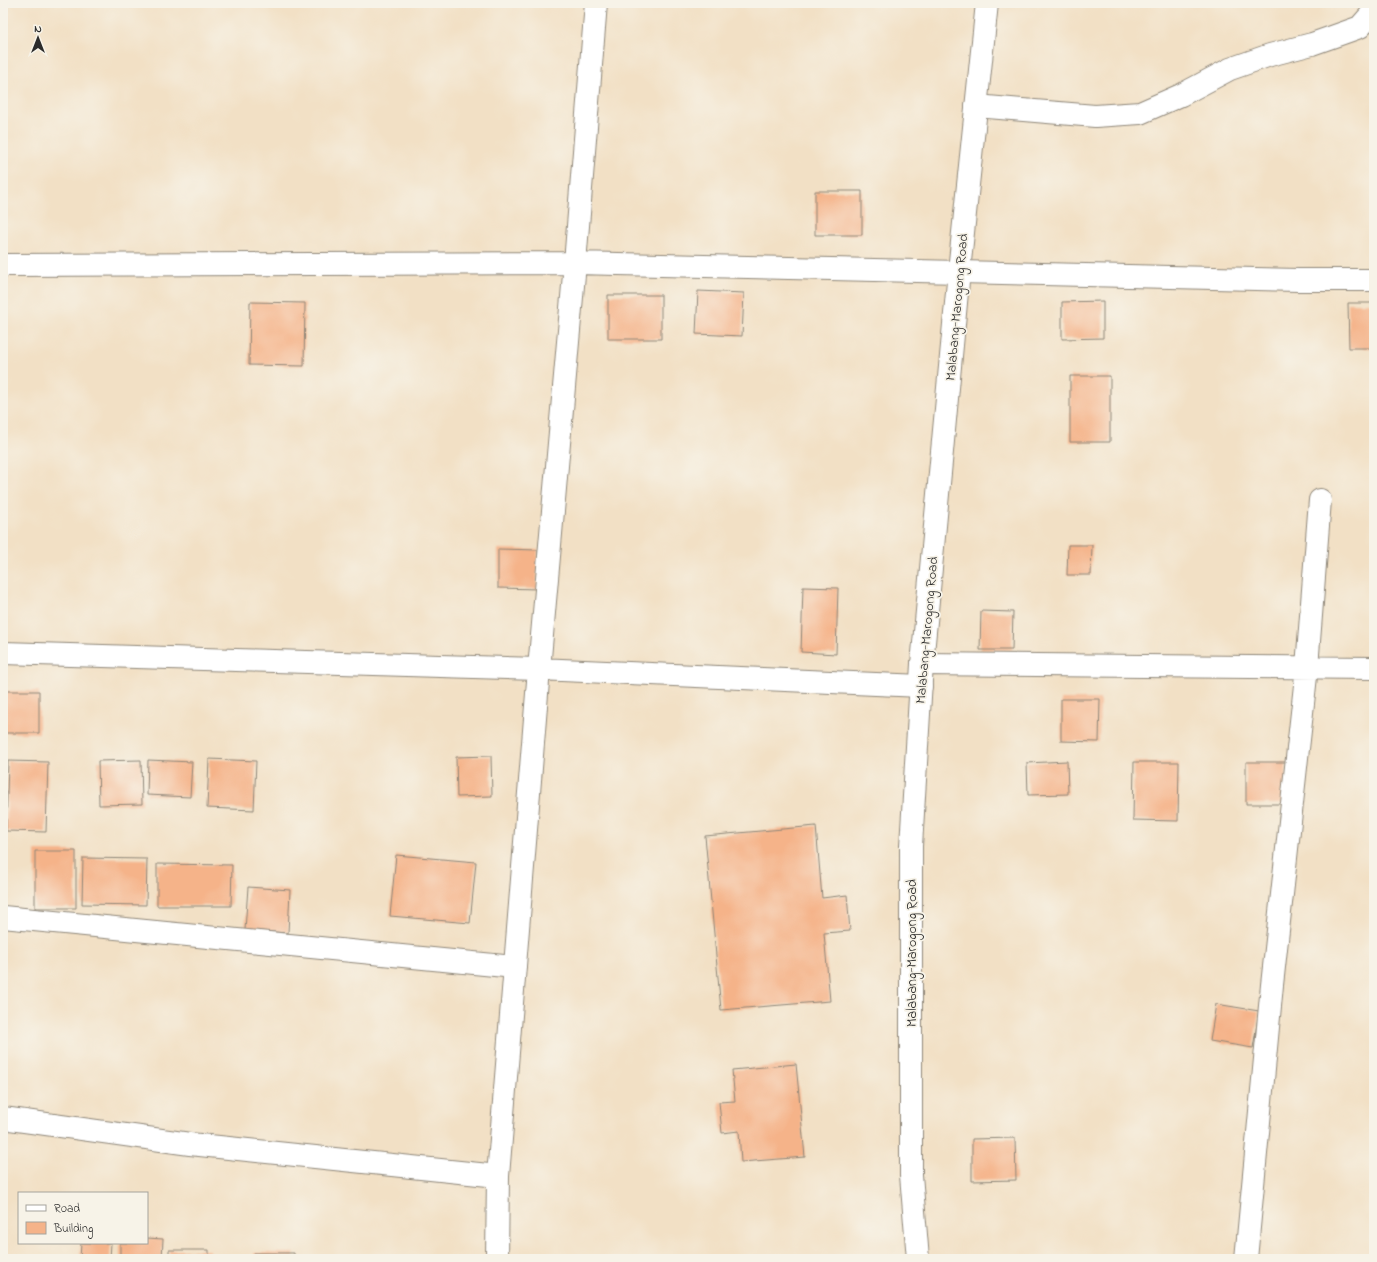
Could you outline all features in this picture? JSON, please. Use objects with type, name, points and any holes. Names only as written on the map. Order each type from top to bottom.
[{"type":"street","points":[[497,1259],[498,1176],[539,669],[575,263],[596,3]]},
{"type":"street","name":"Malabang-Marogong Road","points":[[918,1259],[911,1175],[911,846],[920,686],[958,271],[987,3]]},
{"type":"street","points":[[976,106],[1095,116],[1140,113],[1230,69],[1312,44],[1360,27],[1374,12]]},
{"type":"street","points":[[3,265],[575,263],[1299,280],[1374,280]]},
{"type":"street","points":[[1246,1259],[1273,977],[1306,667],[1320,500]]},
{"type":"street","points":[[3,653],[539,669],[920,686]]},
{"type":"street","points":[[922,664],[1374,668]]},
{"type":"street","points":[[3,917],[515,967]]},
{"type":"street","points":[[3,1118],[190,1144],[498,1176]]},
{"type":"building","points":[[815,191],[862,191],[862,235],[815,235]]},
{"type":"building","points":[[698,291],[744,293],[742,336],[696,334]]},
{"type":"building","points":[[608,295],[661,295],[661,339],[608,339]]},
{"type":"building","points":[[1103,301],[1103,338],[1062,339],[1062,302]]},
{"type":"building","points":[[250,302],[305,303],[304,366],[249,365]]},
{"type":"building","points":[[1348,303],[1374,303],[1374,348],[1349,348]]},
{"type":"building","points":[[1070,376],[1110,376],[1110,442],[1070,442]]},
{"type":"building","points":[[1068,545],[1092,545],[1091,575],[1067,575]]},
{"type":"building","points":[[498,549],[538,550],[537,589],[498,588]]},
{"type":"building","points":[[803,587],[838,588],[836,654],[801,652]]},
{"type":"building","points":[[981,611],[1013,612],[1012,650],[980,650]]},
{"type":"building","points":[[3,691],[39,691],[39,733],[3,733]]},
{"type":"building","points":[[1061,699],[1100,699],[1099,742],[1061,741]]},
{"type":"building","points":[[491,756],[492,796],[457,797],[456,757]]},
{"type":"building","points":[[209,759],[256,761],[254,810],[207,808]]},
{"type":"building","points":[[141,760],[142,804],[99,805],[98,761]]},
{"type":"building","points":[[148,760],[192,762],[190,797],[147,795]]},
{"type":"building","points":[[8,761],[48,762],[46,832],[6,831]]},
{"type":"building","points":[[1067,761],[1068,794],[1028,795],[1027,763]]},
{"type":"building","points":[[1134,762],[1179,762],[1178,821],[1133,820]]},
{"type":"building","points":[[1246,762],[1286,762],[1287,804],[1246,804]]},
{"type":"building","points":[[816,826],[822,898],[847,895],[850,931],[824,933],[830,1001],[721,1010],[705,836]]},
{"type":"building","points":[[35,851],[76,851],[76,908],[35,908]]},
{"type":"building","points":[[396,855],[476,862],[470,923],[390,916]]},
{"type":"building","points":[[83,858],[147,859],[146,905],[82,904]]},
{"type":"building","points":[[157,864],[232,865],[231,906],[157,906]]},
{"type":"building","points":[[248,887],[290,890],[288,933],[245,930]]},
{"type":"building","points":[[1216,1004],[1259,1011],[1253,1048],[1210,1041]]},
{"type":"building","points":[[796,1064],[805,1157],[741,1162],[739,1131],[722,1133],[719,1102],[735,1101],[732,1070]]},
{"type":"building","points":[[1015,1138],[1016,1180],[972,1181],[972,1139]]},
{"type":"building","points":[[148,1238],[163,1239],[162,1259],[120,1259],[120,1244],[148,1244]]},
{"type":"building","points":[[81,1244],[111,1244],[110,1259],[80,1259]]},
{"type":"building","points":[[169,1250],[209,1250],[209,1259],[169,1259]]},
{"type":"building","points":[[254,1253],[294,1253],[294,1259],[254,1259]]}]
